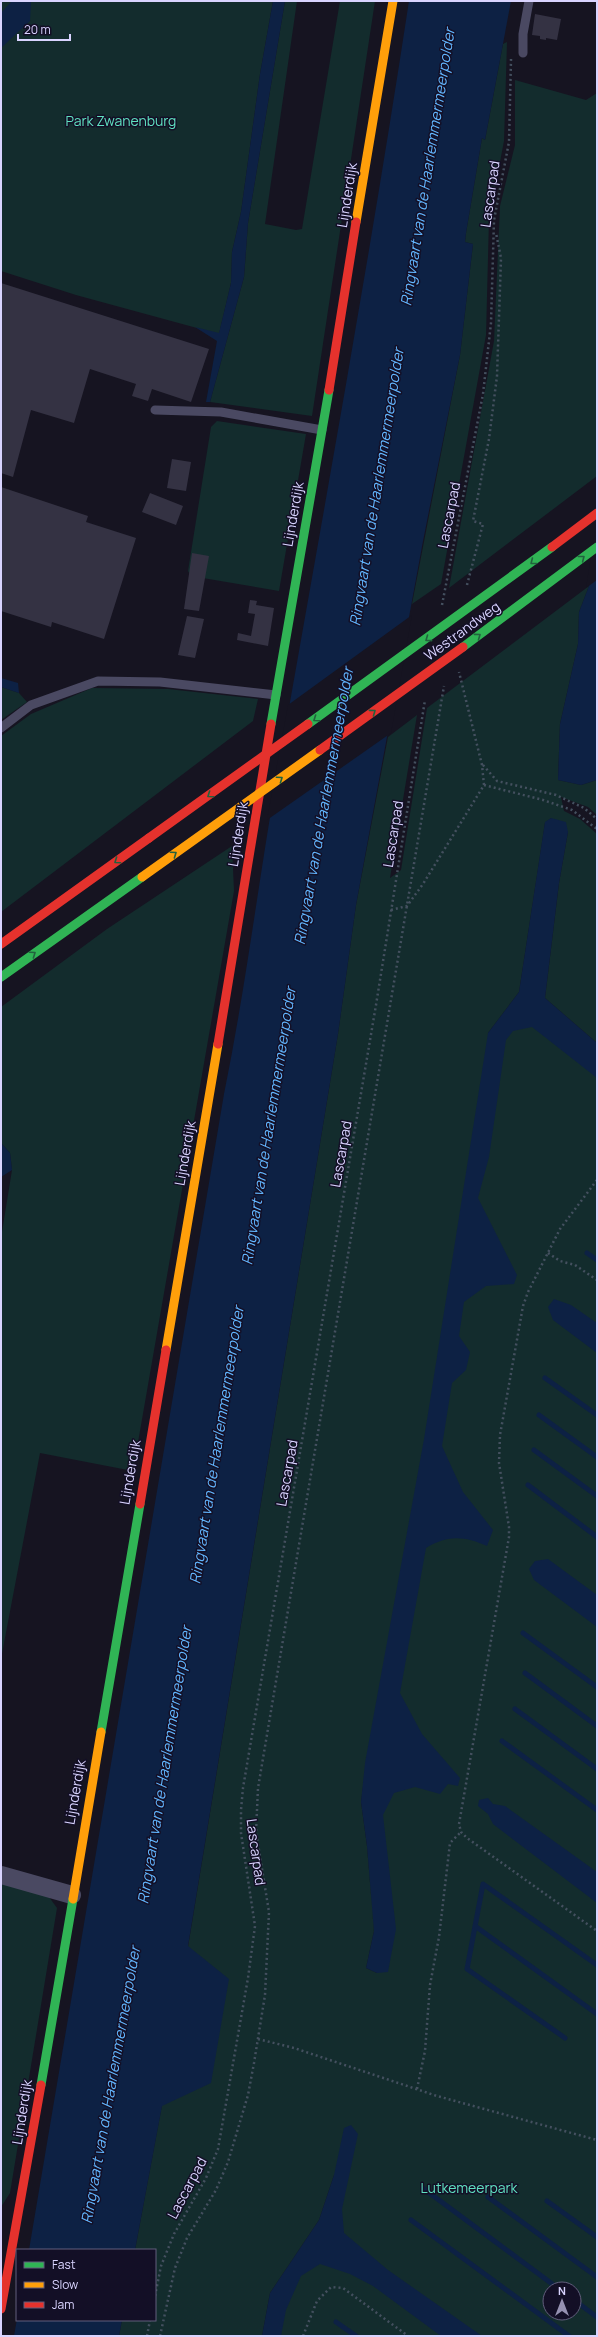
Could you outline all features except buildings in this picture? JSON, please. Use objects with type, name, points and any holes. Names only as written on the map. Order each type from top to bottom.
[{"type":"main road","name":"Lijnderdijk","points":[[1,2310],[28,2163],[72,1895],[322,430],[393,1]]},
{"type":"main road","name":"Westrandweg","points":[[1,944],[348,697],[509,580],[597,513]]},
{"type":"main road","name":"Westrandweg","points":[[1,976],[342,735],[597,547]]},
{"type":"street","points":[[1,1875],[72,1895]]},
{"type":"lane","points":[[523,53],[523,34],[529,1]]},
{"type":"lane","points":[[155,410],[221,412],[322,430]]},
{"type":"lane","points":[[1,728],[32,705],[98,681],[160,682],[276,695]]},
{"type":"path","name":"Lascarpad","points":[[441,609],[483,394],[491,323],[495,229],[499,188],[508,142],[512,53]]},
{"type":"path","points":[[465,591],[484,524],[473,521],[489,439],[497,376],[501,258],[495,229]]},
{"type":"path","points":[[391,910],[407,906],[428,878],[484,785],[482,765],[459,671]]},
{"type":"path","points":[[160,2336],[175,2268],[187,2238],[216,2190],[228,2162],[248,2094],[258,2039],[265,1995],[269,1912],[256,1832],[258,1788],[444,682]]},
{"type":"path","name":"Lascarpad","points":[[156,2291],[161,2266],[174,2234],[206,2178],[218,2149],[248,1978],[255,1926],[242,1833],[241,1810],[243,1788],[391,910],[425,694]]},
{"type":"path","points":[[482,765],[497,781],[556,796],[584,808],[597,819]]},
{"type":"path","points":[[484,785],[544,800],[572,810],[597,829]]},
{"type":"path","points":[[417,2089],[425,2051],[430,1985],[439,1937],[450,1843],[461,1832],[460,1817],[509,1532],[499,1463],[500,1435],[524,1306],[528,1292],[560,1229],[597,1180]]},
{"type":"path","points":[[548,1253],[560,1261],[574,1265],[597,1280]]},
{"type":"path","points":[[461,1832],[597,1931]]},
{"type":"path","points":[[258,2039],[294,2048],[417,2089],[597,2140]]},
{"type":"path","points":[[303,2336],[317,2301],[331,2287],[343,2288],[408,2336]]},
{"type":"path","points":[[147,2336],[150,2321]]},
{"type":"green space","name":"Park Zwanenburg","points":[[1,1],[273,1],[260,74],[241,212],[232,252],[231,283],[219,334],[76,295],[1,271]]},
{"type":"green space","points":[[285,1],[297,1],[265,224],[296,230],[302,229],[340,1],[375,1],[312,416],[210,402],[244,277],[248,223]]},
{"type":"green space","points":[[507,42],[504,141],[489,219],[486,335],[441,584],[412,604],[460,355],[473,244],[465,242],[482,138],[485,140],[503,44]]},
{"type":"green space","points":[[515,80],[586,100],[597,93],[597,476],[449,588],[494,341],[500,206],[515,145]]},
{"type":"green space","points":[[217,421],[306,434],[279,591],[191,576],[188,571],[211,427]]},
{"type":"green space","name":"Lutkemeerpark","points":[[589,586],[579,612],[578,644],[560,724],[558,780],[581,785],[597,780],[597,815],[588,807],[561,797],[564,811],[580,819],[597,834],[597,1043],[545,998],[559,883],[568,832],[551,818],[545,823],[519,992],[488,1033],[491,1035],[519,1015],[597,1064],[597,2336],[277,2336],[287,2280],[331,2236],[334,2175],[319,2220],[270,2293],[262,2336],[119,2336],[122,2321],[156,2321],[156,2249],[135,2249],[162,2105],[228,1979],[188,1947],[338,1034],[356,905],[388,737],[417,715],[390,878],[401,870],[427,708]],"holes":[[[363,1787],[372,1908],[367,1846],[361,1802]],[[374,1932],[377,1973],[366,1968]]]},
{"type":"green space","points":[[1,687],[19,693],[27,702],[1,720]]},
{"type":"green space","points":[[92,688],[168,689],[258,699],[253,721],[1,912],[1,736],[31,714]]},
{"type":"green space","points":[[232,846],[234,891],[133,1471],[40,1453],[1,1659],[1,1238],[12,1170],[10,1153],[1,1143],[1,1007],[107,929]]},
{"type":"green space","points":[[1,1880],[49,1897],[57,1908],[10,2193],[1,2207]]},
{"type":"water","points":[[12,1],[31,1],[30,21],[1,48],[1,13]]},
{"type":"water","points":[[273,1],[285,1],[248,223],[244,277],[210,402],[206,402],[217,341],[195,327],[219,333],[231,283],[232,252],[241,212],[260,74]]},
{"type":"water","name":"Ringvaart van de Haarlemmermeerpolder","points":[[409,1],[511,1],[485,140],[482,138],[466,233],[465,242],[473,244],[460,355],[423,541],[356,905],[338,1034],[188,1946],[229,1979],[211,2083],[162,2106],[135,2249],[29,2249],[224,1094],[239,1013],[271,810],[329,482]]},
{"type":"water","points":[[597,531],[597,780],[581,785],[558,780],[560,724],[578,644],[579,612],[589,586]]},
{"type":"water","points":[[1,678],[18,683],[19,693],[1,687]]},
{"type":"water","points":[[551,818],[566,822],[568,832],[559,883],[545,998],[597,1043],[597,1078],[532,1027],[513,1031],[506,1040],[489,1157],[478,1198],[517,1275],[514,1284],[486,1286],[464,1302],[459,1336],[470,1352],[466,1370],[452,1383],[442,1446],[463,1492],[493,1530],[487,1546],[471,1540],[456,1538],[442,1541],[426,1548],[400,1693],[422,1734],[460,1778],[458,1786],[448,1784],[440,1794],[415,1787],[394,1793],[383,1815],[396,1929],[388,1972],[377,1973],[366,1968],[374,1931],[367,1846],[361,1802],[365,1763],[424,1439],[488,1033],[519,992],[545,822]]},
{"type":"water","points":[[1,1143],[10,1153],[12,1170],[1,1177]]},
{"type":"water","points":[[554,1299],[571,1305],[597,1323],[597,1353],[553,1320],[548,1307]]},
{"type":"water","points":[[548,1559],[597,1595],[597,1627],[534,1580],[529,1569],[535,1561]]},
{"type":"water","points":[[488,1798],[493,1804],[505,1806],[597,1872],[597,1903],[493,1824],[488,1814],[478,1806],[479,1800]]},
{"type":"water","points":[[351,2125],[358,2134],[342,2209],[344,2233],[388,2270],[482,2336],[441,2336],[373,2286],[350,2274],[320,2264],[301,2276],[286,2310],[281,2336],[262,2336],[270,2293],[319,2220],[334,2175],[344,2128]]},
{"type":"water","points":[[17,2321],[122,2321],[119,2336],[14,2336]]},
{"type":"pier","points":[[597,529],[597,580],[586,588],[595,531]]},
{"type":"pier","points":[[412,615],[391,733],[267,820],[288,705]]},
{"type":"waterway","points":[[587,1253],[597,1260]]},
{"type":"waterway","points":[[545,1378],[597,1415]]},
{"type":"waterway","points":[[539,1415],[597,1457]]},
{"type":"waterway","points":[[534,1450],[597,1496]]},
{"type":"waterway","points":[[528,1485],[597,1537]]},
{"type":"waterway","points":[[523,1633],[597,1687]]},
{"type":"waterway","points":[[525,1673],[597,1726]]},
{"type":"waterway","points":[[515,1709],[597,1769]]},
{"type":"waterway","points":[[502,1741],[597,1810]]},
{"type":"waterway","points":[[565,2038],[467,1969],[483,1884],[597,1965]]},
{"type":"waterway","points":[[475,1926],[597,2014]]},
{"type":"waterway","points":[[424,2189],[548,2281]]},
{"type":"waterway","points":[[488,2197],[597,2277]]},
{"type":"waterway","points":[[547,2201],[597,2237]]},
{"type":"waterway","points":[[411,2220],[569,2336]]},
{"type":"waterway","points":[[582,2306],[597,2317]]},
{"type":"waterway","points":[[336,2322],[356,2336]]},
{"type":"traffic: fast","points":[[271,724],[329,390]]},
{"type":"traffic: fast","points":[[308,724],[552,547]]},
{"type":"traffic: fast","points":[[463,647],[597,547]]},
{"type":"traffic: fast","points":[[1,977],[142,877]]},
{"type":"traffic: fast","points":[[101,1732],[140,1504]]},
{"type":"traffic: fast","points":[[41,2085],[73,1899]]},
{"type":"traffic: slow","points":[[356,222],[393,1]]},
{"type":"traffic: slow","points":[[142,877],[320,750]]},
{"type":"traffic: slow","points":[[166,1350],[218,1044]]},
{"type":"traffic: slow","points":[[73,1899],[101,1732]]},
{"type":"traffic: jam","points":[[329,390],[356,222]]},
{"type":"traffic: jam","points":[[552,547],[597,513]]},
{"type":"traffic: jam","points":[[320,750],[463,647]]},
{"type":"traffic: jam","points":[[218,1044],[271,724]]},
{"type":"traffic: jam","points":[[149,838],[308,724]]},
{"type":"traffic: jam","points":[[1,944],[149,838]]},
{"type":"traffic: jam","points":[[140,1504],[166,1350]]},
{"type":"traffic: jam","points":[[1,2309],[41,2085]]}]
